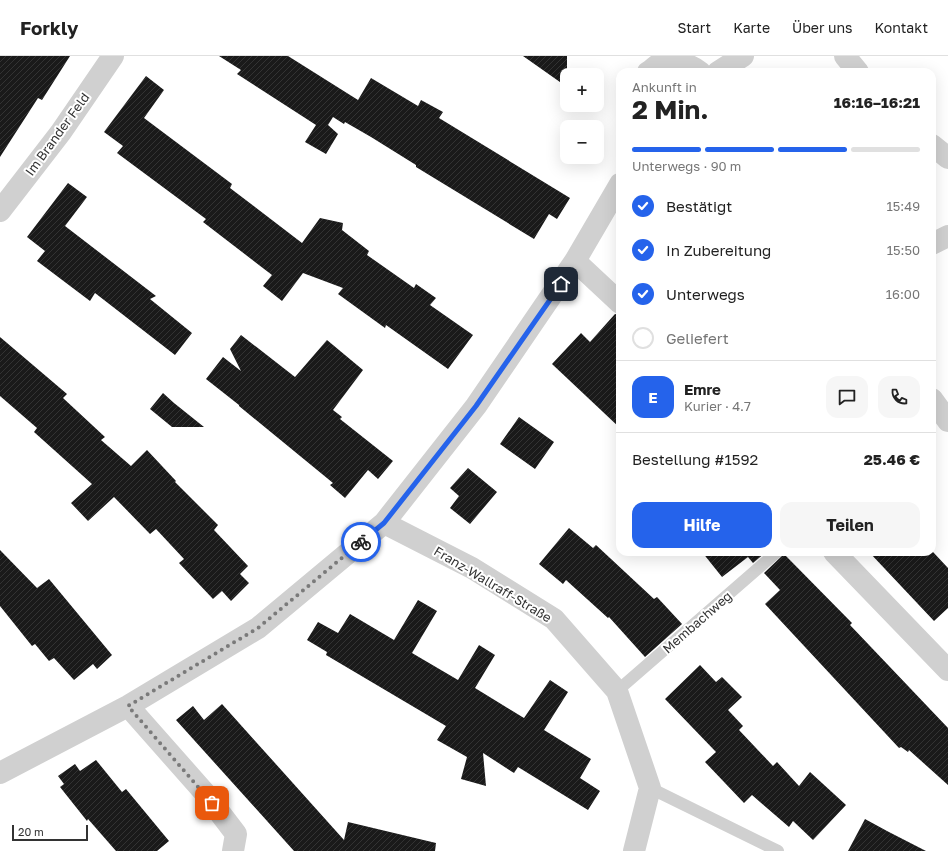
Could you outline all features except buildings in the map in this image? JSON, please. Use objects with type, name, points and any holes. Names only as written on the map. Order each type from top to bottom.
[{"type":"street","name":"Im Brander Feld","points":[[0,211],[61,132],[113,56]]},
{"type":"street","points":[[724,68],[743,56]]},
{"type":"street","points":[[845,56],[855,68]]},
{"type":"street","points":[[654,64],[677,62],[695,68]]},
{"type":"street","points":[[936,148],[948,158]]},
{"type":"street","points":[[0,773],[128,706],[258,628],[384,523],[476,406],[575,261],[616,191]]},
{"type":"street","points":[[936,242],[948,236]]},
{"type":"street","points":[[575,261],[616,299]]},
{"type":"street","name":"Franz-Wallraff-Straße","points":[[384,523],[472,568],[554,619],[617,692],[650,788]]},
{"type":"street","points":[[838,556],[948,670]]},
{"type":"street","points":[[128,706],[204,792],[236,834],[233,851]]},
{"type":"street","points":[[634,851],[650,788]]},
{"type":"lane","name":"Membachweg","points":[[617,692],[772,556]]},
{"type":"lane","points":[[650,788],[778,851]]},
{"type":"way so far","points":[[212,803],[128,706],[258,628],[361,542]]},
{"type":"route","points":[[361,542],[384,523],[476,406],[561,284]]}]
